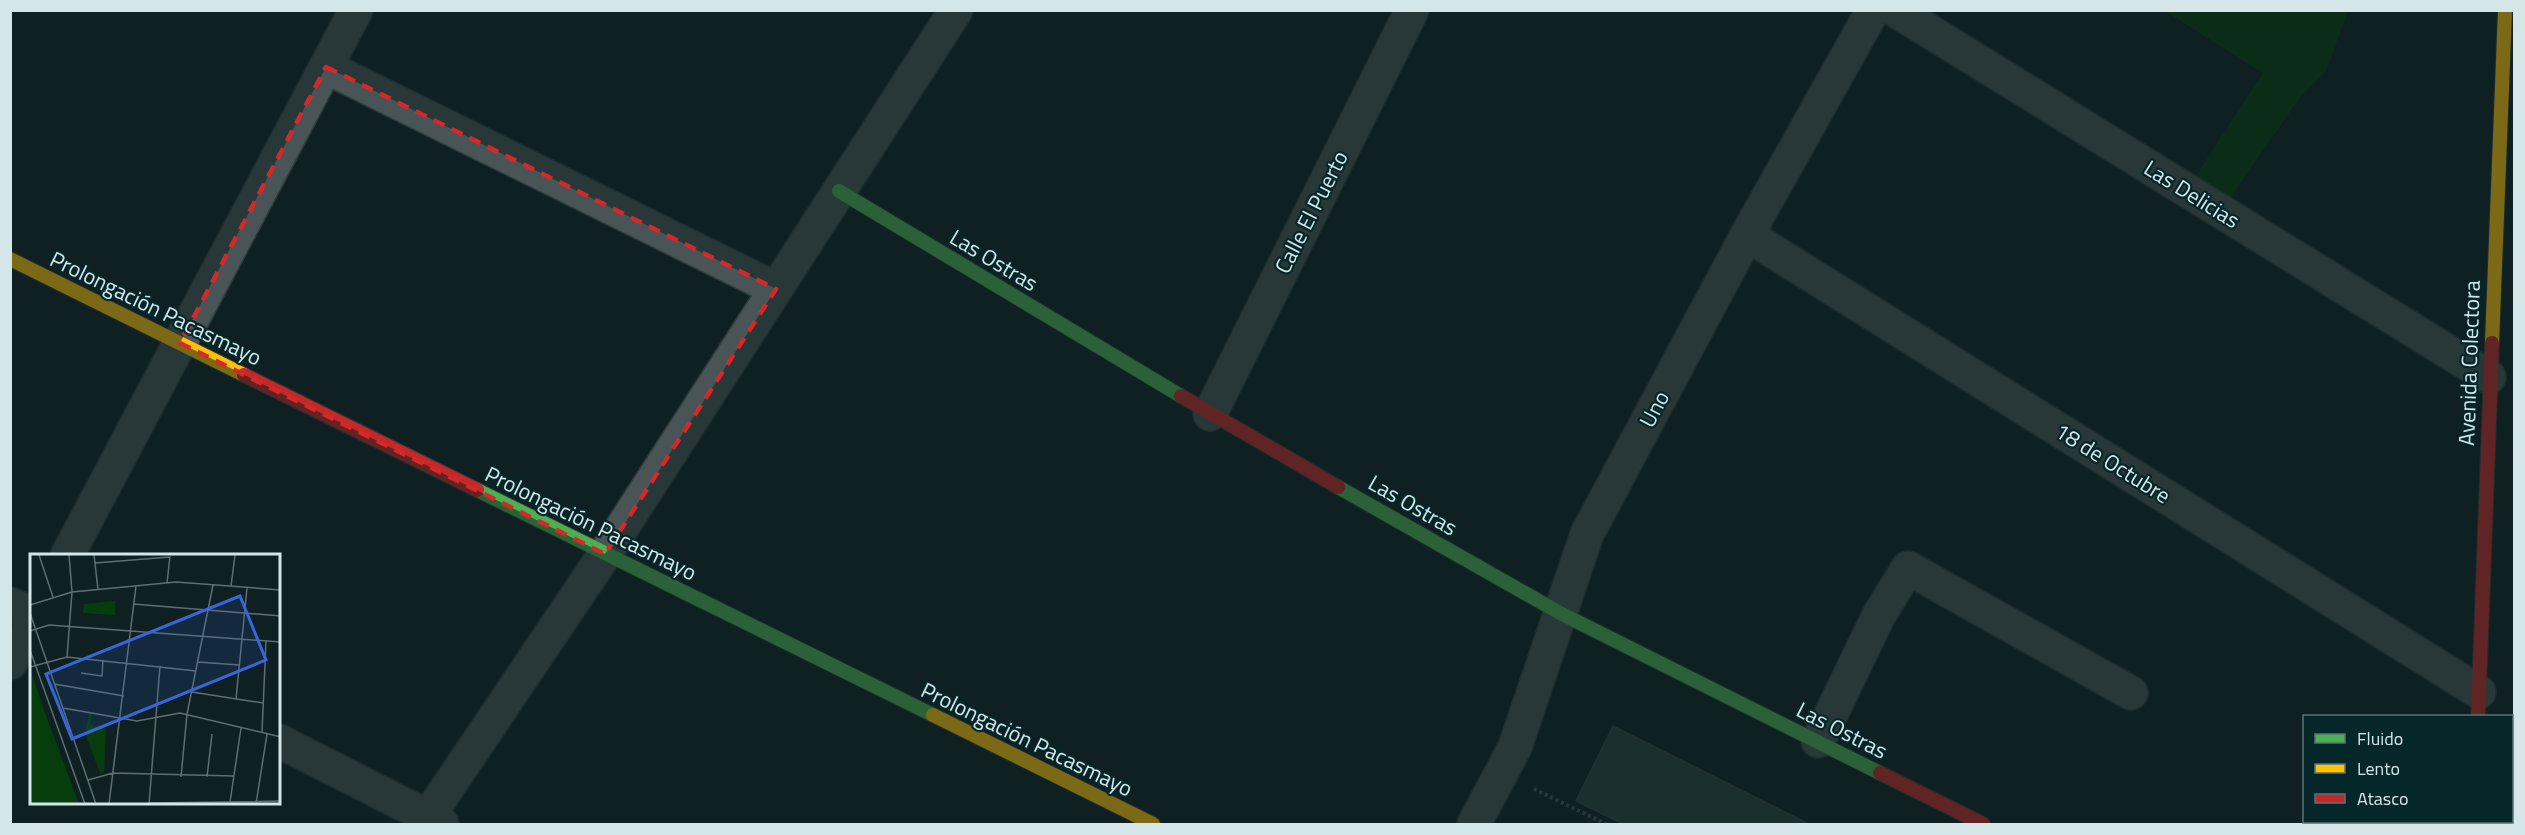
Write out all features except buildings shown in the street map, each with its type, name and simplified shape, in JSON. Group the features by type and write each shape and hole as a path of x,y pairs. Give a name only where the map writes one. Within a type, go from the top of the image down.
{"street":[{"path":"68,554 356,10"},
{"path":"280,742 431,822 956,10"},
{"name":"Calle El Puerto","path":"1210,414 1412,10"},
{"name":"Uno","path":"1474,825 1515,747 1587,534 1747,235 1873,10"},
{"name":"Las Delicias","path":"1895,10 2489,377"},
{"name":"Avenida Colectora","path":"2478,704 2505,10"},
{"path":"326,67 776,290"},
{"name":"Las Ostras","path":"839,191 1210,414 1560,613 1983,825"},
{"name":"18 de Octubre","path":"1747,235 2478,704"},
{"name":"Prolongación Pacasmayo","path":"10,259 1153,825"},
{"path":"1818,741 1880,615 1908,568 2131,693"},
{"path":"10,604 30,613"},
{"path":"10,663 30,628"}],"path":[{"path":"1528,786 1606,825"}],"highlighted area":[{"path":"326,67 776,289 605,554 180,343"}],"green space":[{"path":"2165,11 2348,11 2326,71 2301,96 2225,205 2191,183 2263,73"}],"traffic: fast":[{"path":"839,191 1181,396"},
{"path":"1338,487 1560,613 1880,773"},
{"path":"477,490 933,715"}],"traffic: slow":[{"path":"2492,343 2505,10"},
{"path":"10,259 244,375"},
{"path":"933,715 1153,824"}],"traffic: jam":[{"path":"2478,715 2492,343"},
{"path":"244,375 477,490"},
{"path":"1181,396 1338,487"},
{"path":"1880,773 1983,824"}]}
